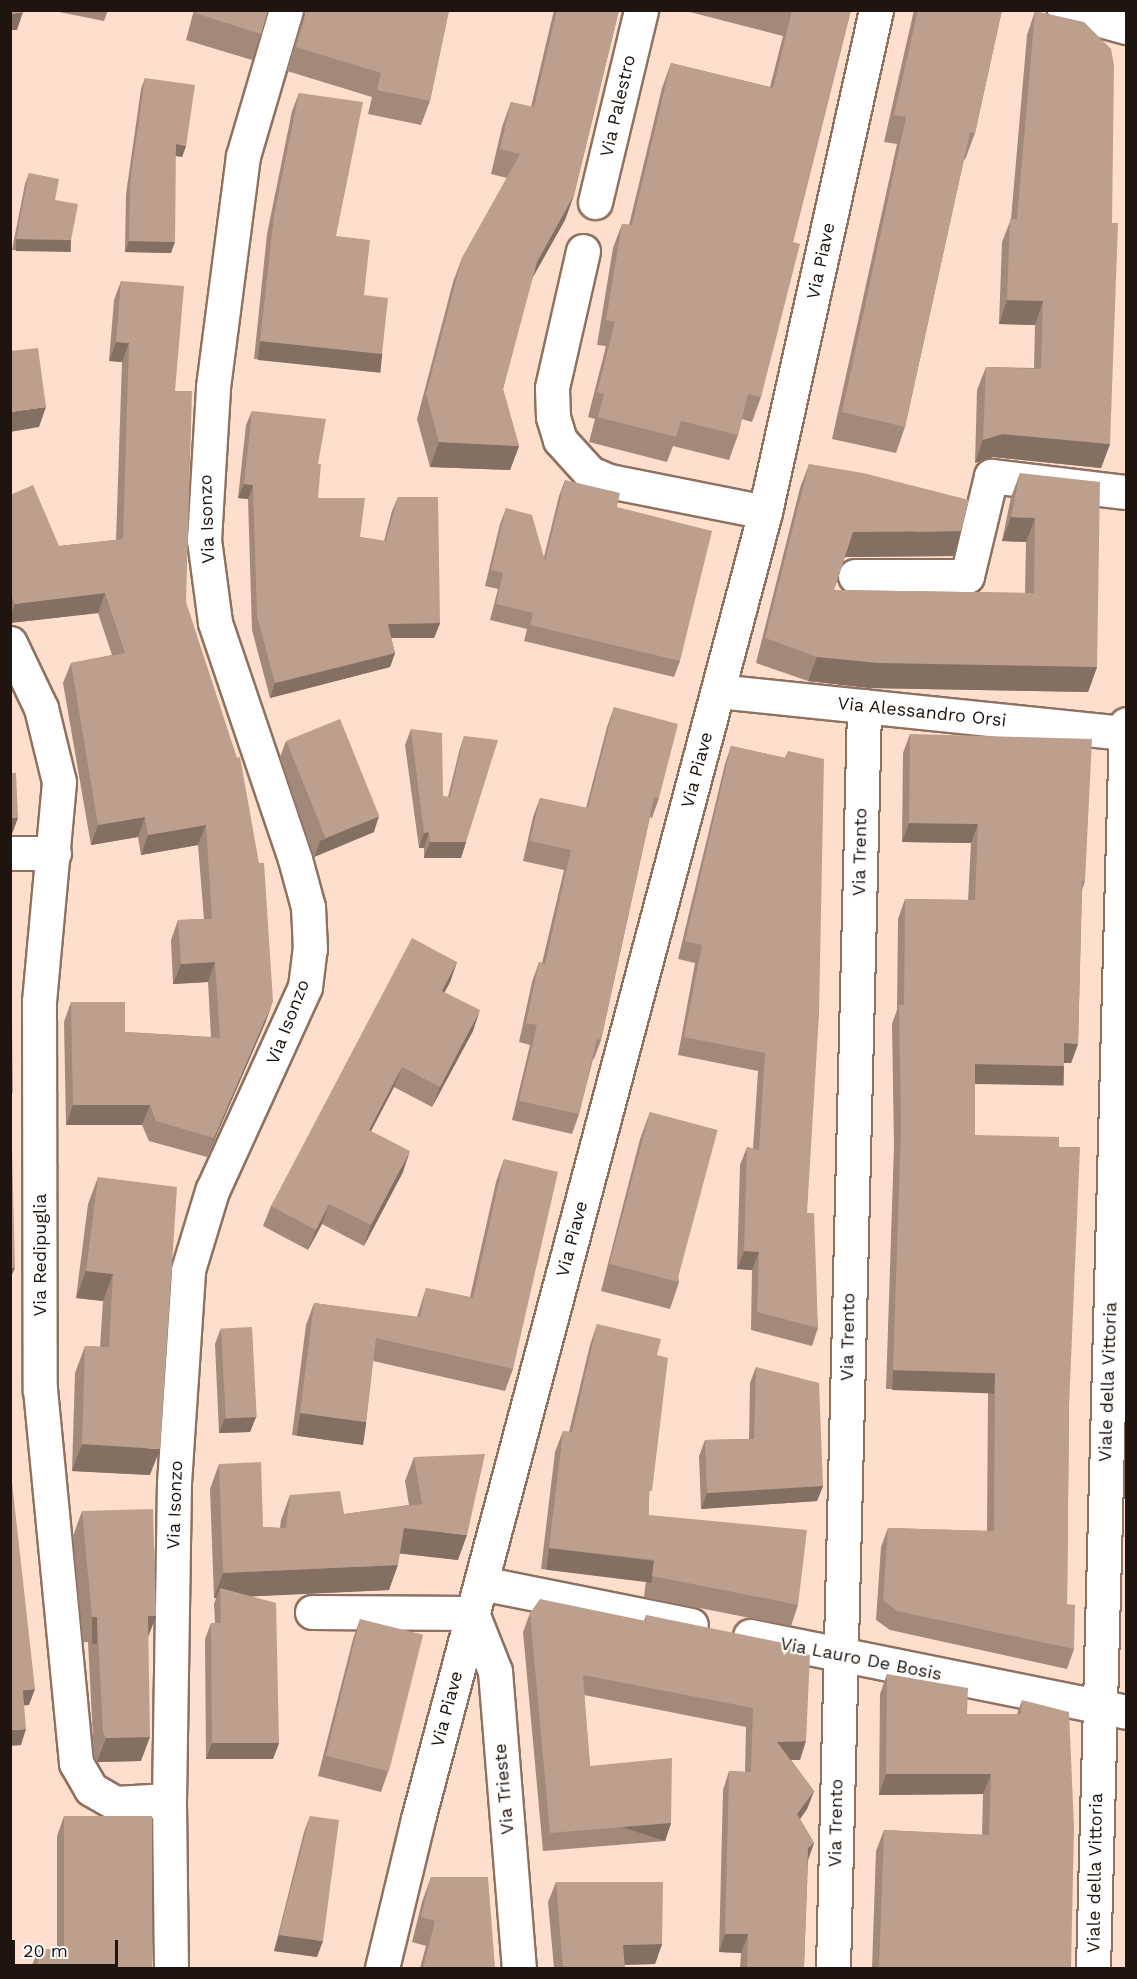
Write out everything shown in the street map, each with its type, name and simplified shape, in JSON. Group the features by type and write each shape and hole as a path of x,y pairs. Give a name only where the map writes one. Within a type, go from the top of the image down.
{"street":[{"name":"Via Isonzo","path":"171,1968 169,1800 174,1482 188,1270 212,1191 305,987 310,949 308,907 295,859 215,622 204,540 205,467 214,376 241,167 286,10"},
{"name":"Via Palestro","path":"595,202 641,10"},
{"name":"Via Piave","path":"382,1968 476,1598 765,512 876,10"},
{"path":"1064,10 1126,27"},
{"path":"583,251 552,388 553,417 560,440 590,473 609,482 765,512"},
{"path":"855,576 967,576 992,477 1126,492"},
{"name":"Via Redipuglia","path":"10,643 41,708 59,782 39,1001 40,1389 76,1763 91,1789 115,1803 169,1800"},
{"name":"Via Alessandro Orsi","path":"718,691 1126,733"},
{"name":"Via Trento","path":"833,1968 864,706"},
{"name":"Viale della Vittoria","path":"1093,1968 1113,1709 1126,724"},
{"path":"10,853 54,853"},
{"name":"Via Lauro De Bosis","path":"312,1612 476,1598 840,1655 1113,1709"},
{"name":"Via Trieste","path":"476,1598 495,1671 519,1968"}],"building":[{"path":"10,10 23,10 23,12 10,14"},
{"path":"196,10 268,10 261,34 195,13"},
{"path":"307,10 333,12 333,10 449,10 430,101 377,90 381,73 296,47"},
{"path":"557,10 619,10 574,195 537,262 503,389 519,446 439,442 426,394 462,258 520,154 500,149 511,102 534,107"},
{"path":"791,10 851,10 793,242 800,244 761,397 748,394 738,435 681,421 676,437 598,417 604,394 597,392 615,322 606,320 622,224 632,225 671,63 773,88"},
{"path":"918,10 1002,10 975,133 970,132 905,427 842,412 906,117 894,115"},
{"path":"1035,11 1084,22 1111,49 1114,65 1112,223 1118,223 1110,444 1002,434 983,440 986,367 1041,369 1043,301 1007,300 1010,219 1017,219"},
{"path":"145,78 195,85 186,146 176,144 175,242 129,241 130,183"},
{"path":"299,93 363,102 336,236 370,240 364,295 388,298 382,354 260,341 274,216"},
{"path":"29,173 59,179 55,200 78,204 71,240 16,239"},
{"path":"121,281 184,286 175,391 192,391 186,602 237,758 240,757 259,863 264,863 273,1001 214,1138 156,1121 150,1105 73,1105 71,1002 125,1002 125,1032 220,1038 215,962 181,964 178,920 212,919 206,825 148,835 145,817 98,825 71,663 125,653 105,593 15,604 10,593 10,495 33,485 59,546 123,539 129,343 116,342"},
{"path":"38,348 46,407 10,412 10,351"},
{"path":"252,411 326,419 318,464 321,464 318,498 365,498 360,537 386,541 398,497 438,497 440,623 388,624 395,653 275,683 257,616 253,485 244,484"},
{"path":"809,464 863,473 969,500 961,531 853,532 834,590 1034,593 1035,518 1011,517 1020,473 1100,482 1097,667 878,663 817,657 765,638"},
{"path":"565,480 620,493 617,507 712,531 680,661 530,625 533,613 496,604 503,573 491,570 506,508 532,515 545,561"},
{"path":"614,707 678,724 659,798 654,797 601,1040 597,1039 579,1114 519,1101 537,1025 526,1023 539,962 545,964 571,850 530,841 540,798 588,808"},
{"path":"340,719 379,816 326,838 286,741"},
{"path":"411,729 442,733 443,796 450,797 464,736 498,740 466,842 430,842 429,832 424,833"},
{"path":"910,734 1092,739 1085,881 1082,881 1078,1044 1064,1043 1064,1066 975,1064 975,1135 1059,1137 1059,1147 1080,1147 1069,1407 1067,1604 1075,1605 1074,1649 897,1611 883,1600 888,1528 994,1531 995,1373 893,1370 901,1127 899,1005 904,1005 905,899 975,900 978,824 909,823"},
{"path":"731,746 786,758 788,751 824,759 819,1014 807,1213 814,1213 818,1328 757,1312 759,1252 744,1251 747,1147 759,1150 765,1053 684,1037 702,945 685,941"},
{"path":"10,773 16,773 18,818 10,818"},
{"path":"412,938 457,962 442,991 480,1010 440,1087 402,1067 369,1130 410,1151 371,1225 329,1204 316,1230 271,1206"},
{"path":"10,1024 12,1024 13,1093 10,1093"},
{"path":"650,1112 718,1130 677,1282 609,1264"},
{"path":"10,1147 12,1147 15,1268 10,1268"},
{"path":"504,1159 558,1172 513,1369 376,1338 366,1422 300,1413 314,1303 420,1317 426,1288 473,1298"},
{"path":"98,1177 177,1187 160,1449 82,1444 85,1346 109,1347 113,1274 86,1271"},
{"path":"597,1324 661,1339 657,1355 668,1358 652,1491 649,1491 649,1515 807,1530 798,1605 652,1576 654,1560 549,1548 563,1431 572,1432"},
{"path":"252,1327 257,1417 226,1418 221,1329"},
{"path":"756,1367 819,1383 823,1486 707,1493 705,1440 754,1439"},
{"path":"485,1454 467,1535 404,1528 398,1565 223,1573 219,1464 261,1462 263,1527 286,1528 290,1495 340,1491 344,1514 422,1504 414,1457"},
{"path":"10,1464 35,1689 23,1690 26,1729 10,1730"},
{"path":"153,1509 156,1616 148,1616 150,1737 106,1738 103,1732 97,1617 92,1617 82,1511"},
{"path":"220,1588 276,1603 279,1743 212,1743 211,1623 221,1623"},
{"path":"540,1599 646,1621 646,1615 793,1645 793,1651 810,1655 806,1741 777,1742 814,1791 797,1814 814,1843 808,1848 804,1968 747,1968 748,1934 725,1934 729,1771 751,1772 753,1708 583,1675 590,1766 672,1758 671,1823 550,1833 530,1613"},
{"path":"360,1619 423,1635 389,1772 326,1756"},
{"path":"887,1674 968,1688 967,1714 1021,1714 1022,1700 1069,1712 1074,1827 1071,1968 879,1968 884,1830 989,1835 991,1774 886,1774"},
{"path":"64,1816 152,1816 152,1968 38,1968 38,1950 64,1949"},
{"path":"310,1816 339,1820 323,1941 279,1935"},
{"path":"431,1877 488,1877 495,1968 423,1968 435,1921 421,1917"},
{"path":"556,1882 663,1882 662,1944 623,1945 625,1968 563,1968"}]}
